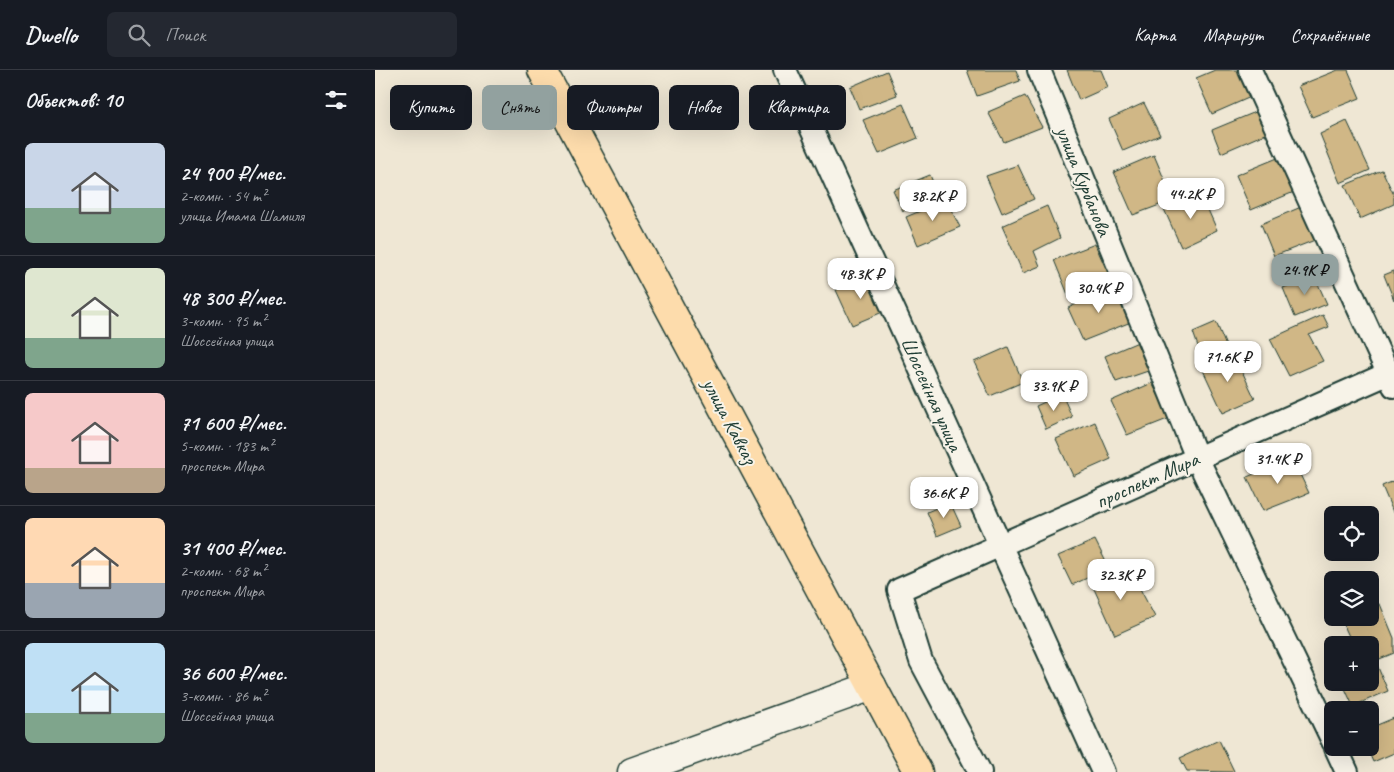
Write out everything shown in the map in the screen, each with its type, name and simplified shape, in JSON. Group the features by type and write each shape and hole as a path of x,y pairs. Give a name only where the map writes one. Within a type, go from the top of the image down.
{"highway":[{"name":"улица Кавказ","path":"542,70 918,772"}],"street":[{"name":"Шоссейная улица","path":"785,70 1103,772"},
{"name":"улица Курбанова","path":"1039,70 1197,458 1324,722"},
{"path":"1250,70 1392,377"},
{"name":"проспект Мира","path":"980,772 921,661 899,590 1197,458 1392,377"},
{"path":"632,772 872,686"},
{"path":"1340,756 1347,772"}],"building":[{"path":"967,70 1016,70 1020,81 977,96"},
{"path":"1067,70 1101,70 1108,87 1079,100"},
{"path":"1215,70 1241,70 1253,96 1212,114 1196,78"},
{"path":"1338,70 1348,70 1360,98 1312,117 1298,86"},
{"path":"887,71 897,95 859,109 850,87"},
{"path":"1025,96 1042,127 1004,142 988,112"},
{"path":"1144,103 1160,135 1123,151 1109,119"},
{"path":"903,104 918,138 879,154 863,120"},
{"path":"1258,111 1267,133 1221,153 1212,130"},
{"path":"1347,121 1370,170 1340,183 1320,134"},
{"path":"1154,155 1173,200 1133,215 1114,172"},
{"path":"1280,157 1294,192 1251,210 1236,175"},
{"path":"1018,165 1034,199 1002,213 986,176"},
{"path":"1382,170 1394,195 1394,204 1360,219 1345,185"},
{"path":"930,175 939,197 903,211 893,190"},
{"path":"1201,194 1217,230 1181,247 1164,209"},
{"path":"946,200 960,227 918,245 906,217"},
{"path":"1047,206 1060,238 1034,251 1040,266 1023,273 1002,226"},
{"path":"1301,207 1315,240 1274,256 1261,224"},
{"path":"1095,244 1111,280 1069,297 1054,260"},
{"path":"1394,271 1394,300 1384,275"},
{"path":"1314,275 1327,304 1295,317 1283,288"},
{"path":"870,276 885,311 852,325 836,290"},
{"path":"1114,286 1131,322 1083,341 1068,308"},
{"path":"1323,315 1329,327 1309,335 1323,361 1289,376 1270,339"},
{"path":"1216,322 1226,346 1201,355 1193,332"},
{"path":"1138,342 1151,370 1116,382 1105,356"},
{"path":"1008,347 1023,382 990,396 974,362"},
{"path":"1234,354 1255,399 1223,413 1202,368"},
{"path":"1152,383 1170,418 1127,435 1111,401"},
{"path":"1062,394 1072,417 1046,429 1036,406"},
{"path":"1095,422 1111,459 1073,476 1056,439"},
{"path":"1292,458 1309,493 1263,511 1247,477"},
{"path":"1394,481 1394,512 1393,512 1382,486"},
{"path":"950,502 961,526 937,536 927,512"},
{"path":"1095,540 1109,568 1072,585 1058,556"},
{"path":"1123,566 1132,588 1138,585 1155,617 1115,635 1090,580"},
{"path":"1379,604 1394,638 1394,653 1379,659 1379,636 1349,636 1344,626 1379,626"},
{"path":"1379,670 1388,691 1365,701 1351,701 1346,691 1379,691"},
{"path":"1394,718 1394,753 1373,762 1370,756 1379,756 1379,724"},
{"path":"1219,740 1234,771 1187,771 1180,758"}]}
